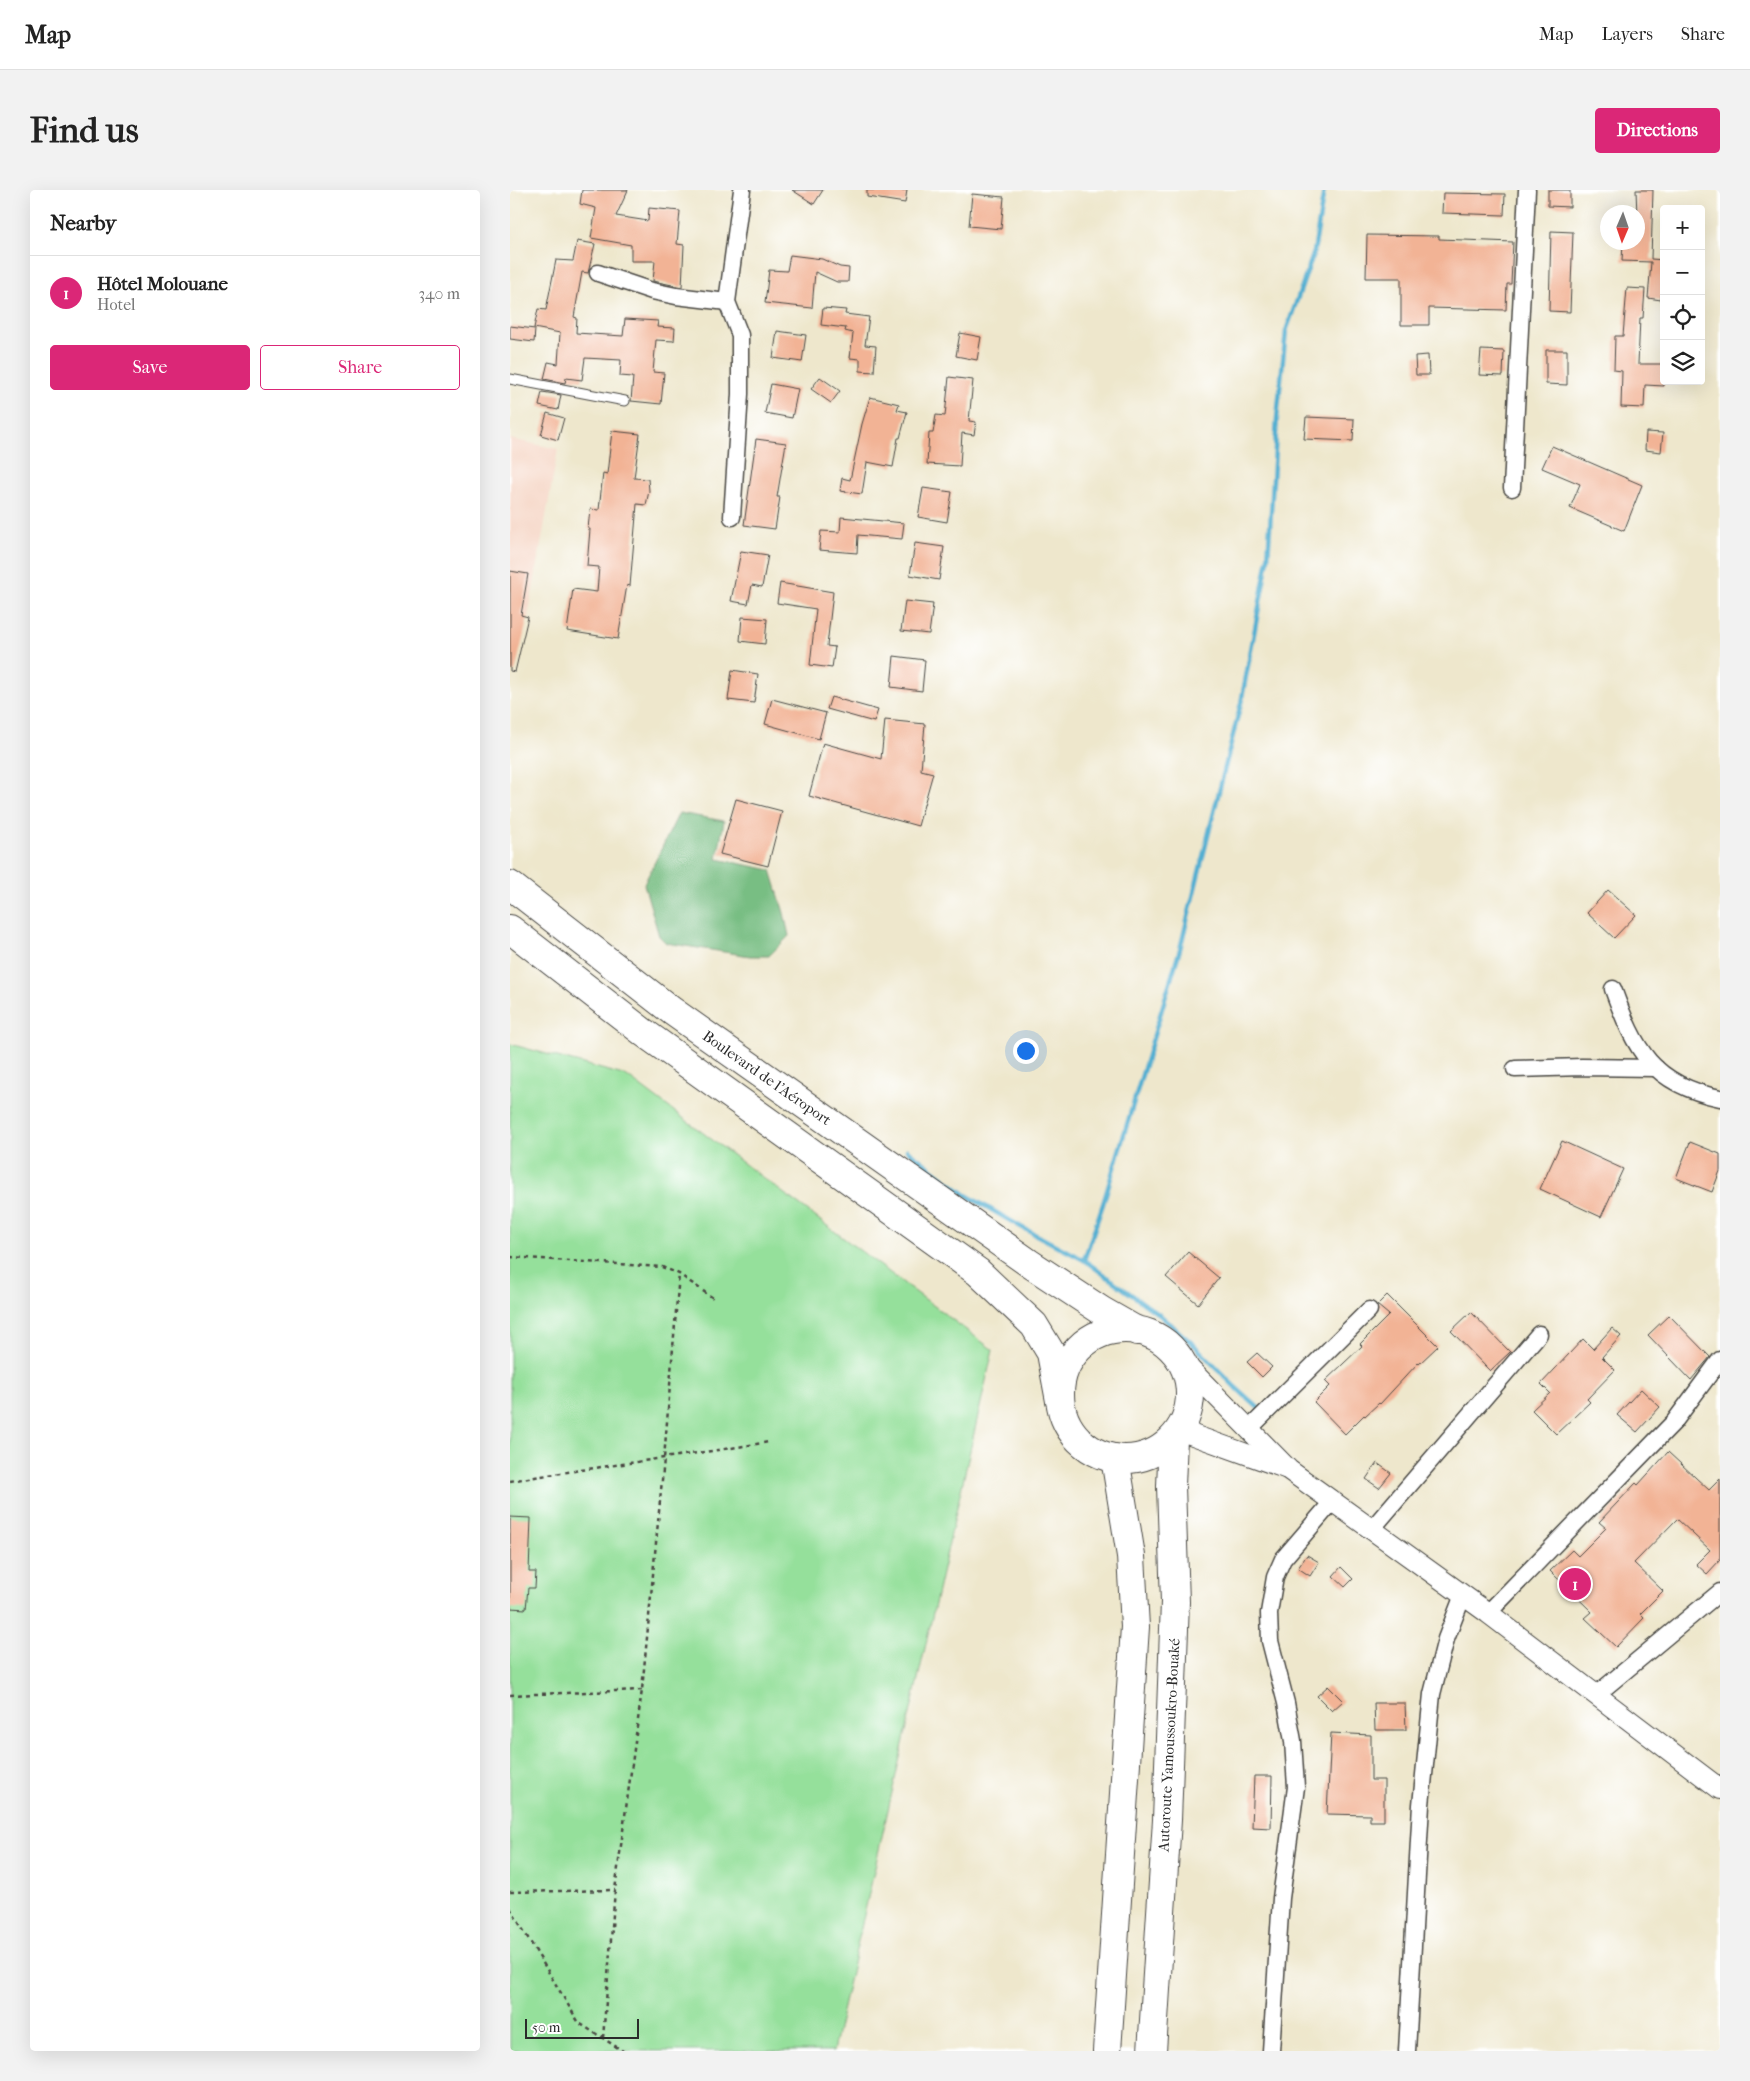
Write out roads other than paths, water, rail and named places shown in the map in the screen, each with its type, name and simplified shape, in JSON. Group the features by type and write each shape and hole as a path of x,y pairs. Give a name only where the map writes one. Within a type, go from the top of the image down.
{"highway":[{"name":"Boulevard de l'Aéroport","path":"510,885 672,1011 1030,1263 1102,1311 1137,1331"},
{"path":"510,929 643,1032 978,1272 1034,1325 1051,1353 1060,1401 1066,1421 1077,1439 1094,1452 1115,1458 1136,1458 1156,1452 1176,1435 1185,1421 1190,1400 1189,1379 1180,1359 1169,1346 1154,1336 1137,1331 1117,1330 1098,1336 1081,1346 1069,1362 1061,1381 1060,1401"},
{"name":"Autoroute Yamoussoukro-Bouaké","path":"1152,2051 1167,1820 1175,1602 1172,1486 1176,1435"},
{"path":"1107,2051 1135,1627 1131,1556 1115,1458"}],"street":[{"path":"1512,488 1527,190"},
{"path":"732,517 740,394 740,335 727,302 738,193"},
{"path":"598,273 660,293 727,302"},
{"path":"1614,989 1626,1025 1644,1056 1671,1082 1700,1094 1720,1098"},
{"path":"1515,1069 1582,1067 1656,1068"},
{"path":"1249,1429 1369,1310"},
{"path":"1371,1530 1539,1334"},
{"path":"1180,1359 1289,1470 1488,1613 1720,1789"},
{"path":"1488,1613 1674,1422 1720,1360"},
{"path":"1176,1435 1289,1470"},
{"path":"1272,2051 1281,1898 1296,1787 1293,1741 1286,1703 1270,1641 1269,1613 1275,1577 1283,1559 1332,1502"},
{"path":"1596,1695 1720,1592"},
{"path":"1407,2051 1421,1805 1432,1694 1446,1639 1462,1595"}],"lane":[{"path":"510,379 625,401"}],"waterway":[{"path":"1084,1260 1103,1204 1180,949 1241,703 1268,559 1277,418 1286,331 1314,252 1324,190"},
{"path":"907,1150 966,1195 1084,1260 1161,1316 1263,1412"}],"place":[{"name":"Hôtel Molouane","path":"1575,1584"}]}
